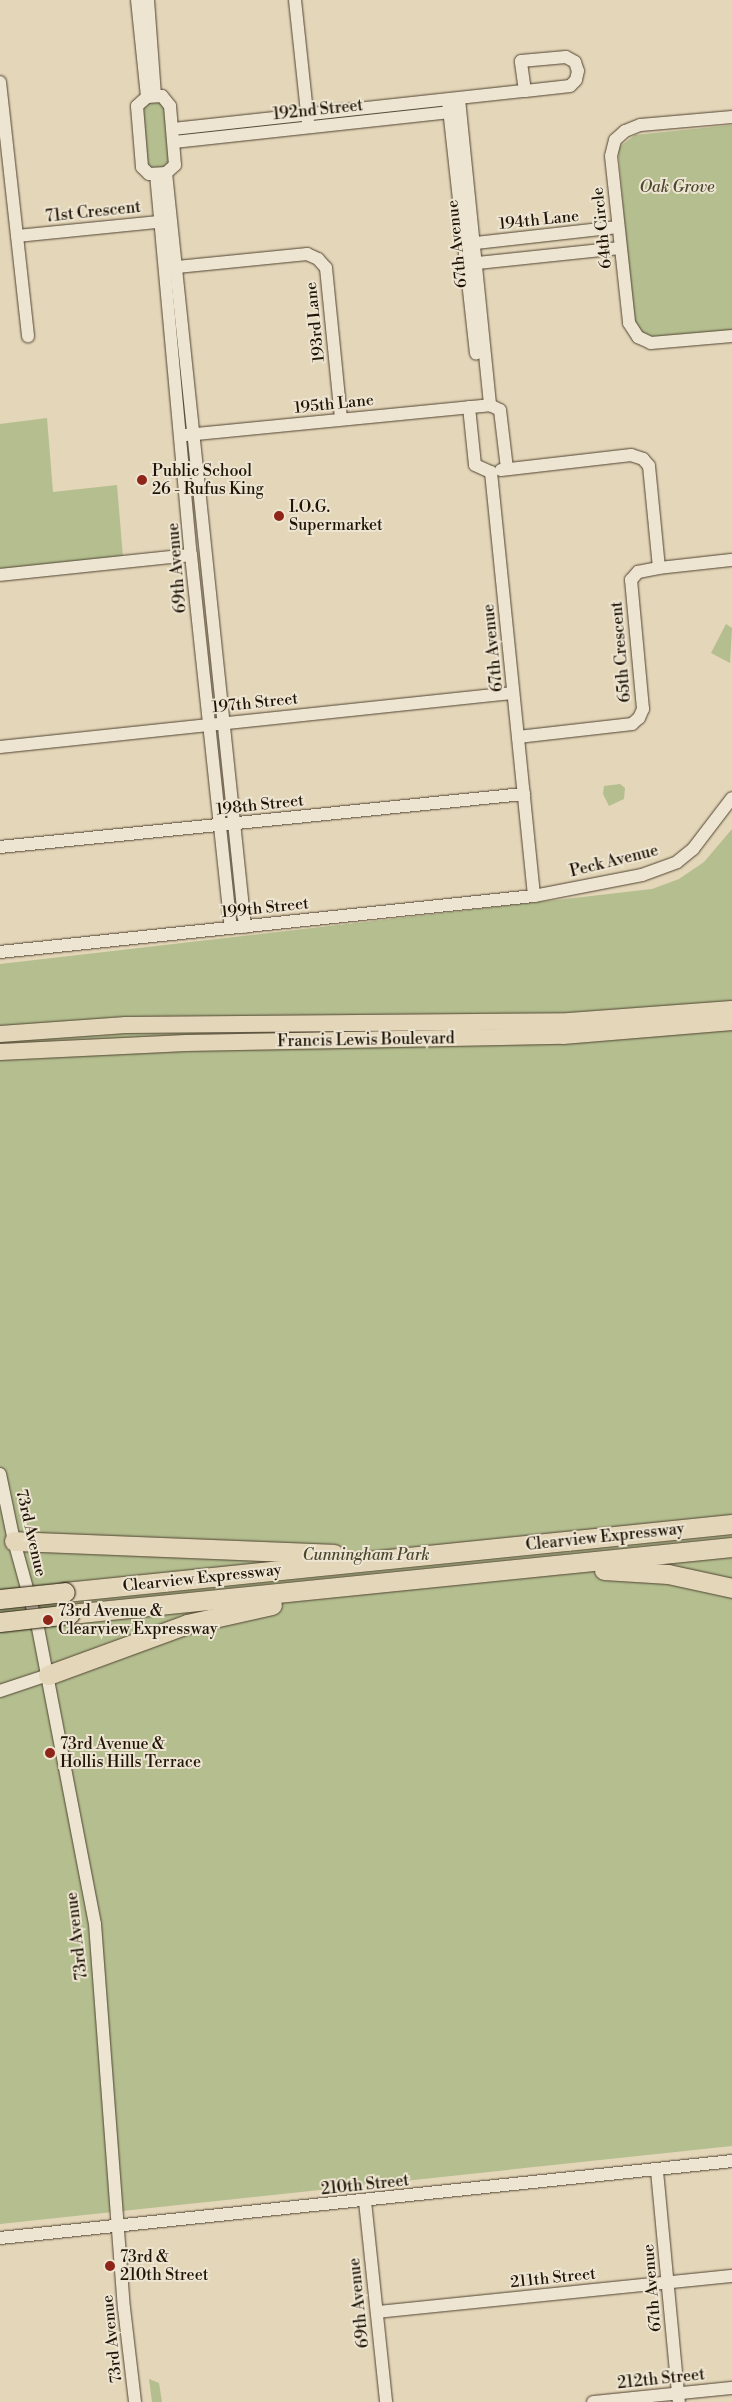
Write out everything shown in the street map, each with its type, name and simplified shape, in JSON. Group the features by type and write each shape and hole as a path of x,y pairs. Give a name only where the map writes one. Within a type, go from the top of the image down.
{"highway":[{"path":"634,1534 732,1514"},
{"name":"Clearview Expressway","path":"0,1599 732,1524"},
{"path":"14,1541 413,1556"},
{"name":"Clearview Expressway","path":"0,1622 732,1547"},
{"path":"497,1571 640,1571 732,1588"},
{"path":"48,1675 196,1622 385,1582"}],"main road":[{"name":"Francis Lewis Boulevard","path":"0,1034 126,1025 569,1020 732,1009"},
{"name":"Francis Lewis Boulevard","path":"0,1052 186,1043 563,1036 732,1022"}],"street":[{"path":"136,0 151,96"},
{"path":"148,0 151,96"},
{"path":"295,0 308,121"},
{"name":"192nd Street","path":"174,142 308,121 570,86 578,77 577,66 566,57 521,61 525,91"},
{"path":"0,82 28,336"},
{"path":"151,96 140,100 136,112 142,167 144,172 161,174"},
{"name":"69th Avenue","path":"151,96 166,99 170,106 173,129 175,165 161,174 187,435 222,723 231,928"},
{"name":"67th Avenue","path":"452,103 486,405 500,410 507,469"},
{"name":"64th Circle","path":"732,117 640,125 625,131 616,140 611,156 629,324 638,337 651,344 732,336"},
{"name":"192nd Street","path":"173,129 308,121"},
{"name":"71st Crescent","path":"17,236 166,221"},
{"name":"194th Lane","path":"468,244 618,227"},
{"path":"470,264 620,248"},
{"name":"193rd Lane","path":"170,268 307,254 318,260 326,268 341,420"},
{"name":"195th Lane","path":"187,435 486,405"},
{"path":"469,407 475,465 491,472 631,455 643,458 649,466 659,568"},
{"name":"69th Avenue","path":"187,435 191,555 209,724 245,927"},
{"name":"67th Avenue","path":"491,472 534,896"},
{"path":"0,575 191,555"},
{"name":"65th Crescent","path":"518,737 632,724 639,718 643,709 631,580 638,572 732,560"},
{"name":"197th Street","path":"0,747 514,693"},
{"name":"198th Street","path":"0,847 524,794"},
{"name":"Peck Avenue","path":"534,896 642,874 677,862 693,849 732,798"},
{"name":"199th Street","path":"0,952 534,896"},
{"name":"73rd Avenue","path":"0,1474 14,1541 48,1675 94,1924 118,2226 135,2402"},
{"path":"0,1691 48,1675"},
{"name":"210th Street","path":"0,2238 658,2171 732,2161"},
{"name":"67th Avenue","path":"658,2171 679,2398"},
{"name":"69th Avenue","path":"365,2201 386,2402"},
{"name":"211th Street","path":"377,2312 732,2276"},
{"name":"212th Street","path":"593,2402 679,2398 732,2388"}],"green space":[{"path":"159,101 166,106 172,160 166,169 155,170 148,167 142,110 147,102"},
{"name":"Oak Grove","path":"732,125 732,330 659,339 641,332 633,319 618,148 635,135"},
{"path":"47,418 53,492 117,485 123,557 0,570 0,424"},
{"path":"726,624 732,628 730,663 711,653"},
{"path":"620,784 625,788 624,799 609,806 603,794 604,786"},
{"name":"Cunningham Park","path":"732,829 732,2146 0,2224 0,964 652,889 679,879 704,862"},
{"path":"149,2379 159,2383 162,2402 152,2402"}],"place":[{"name":"Public School 26 - Rufus King","path":"142,480"},
{"name":"I.O.G. Supermarket","path":"279,516"},
{"name":"73rd Avenue & Clearview Expressway","path":"48,1620"},
{"name":"73rd Avenue & Hollis Hills Terrace","path":"50,1753"},
{"name":"73rd & 210th Street","path":"110,2266"}]}
